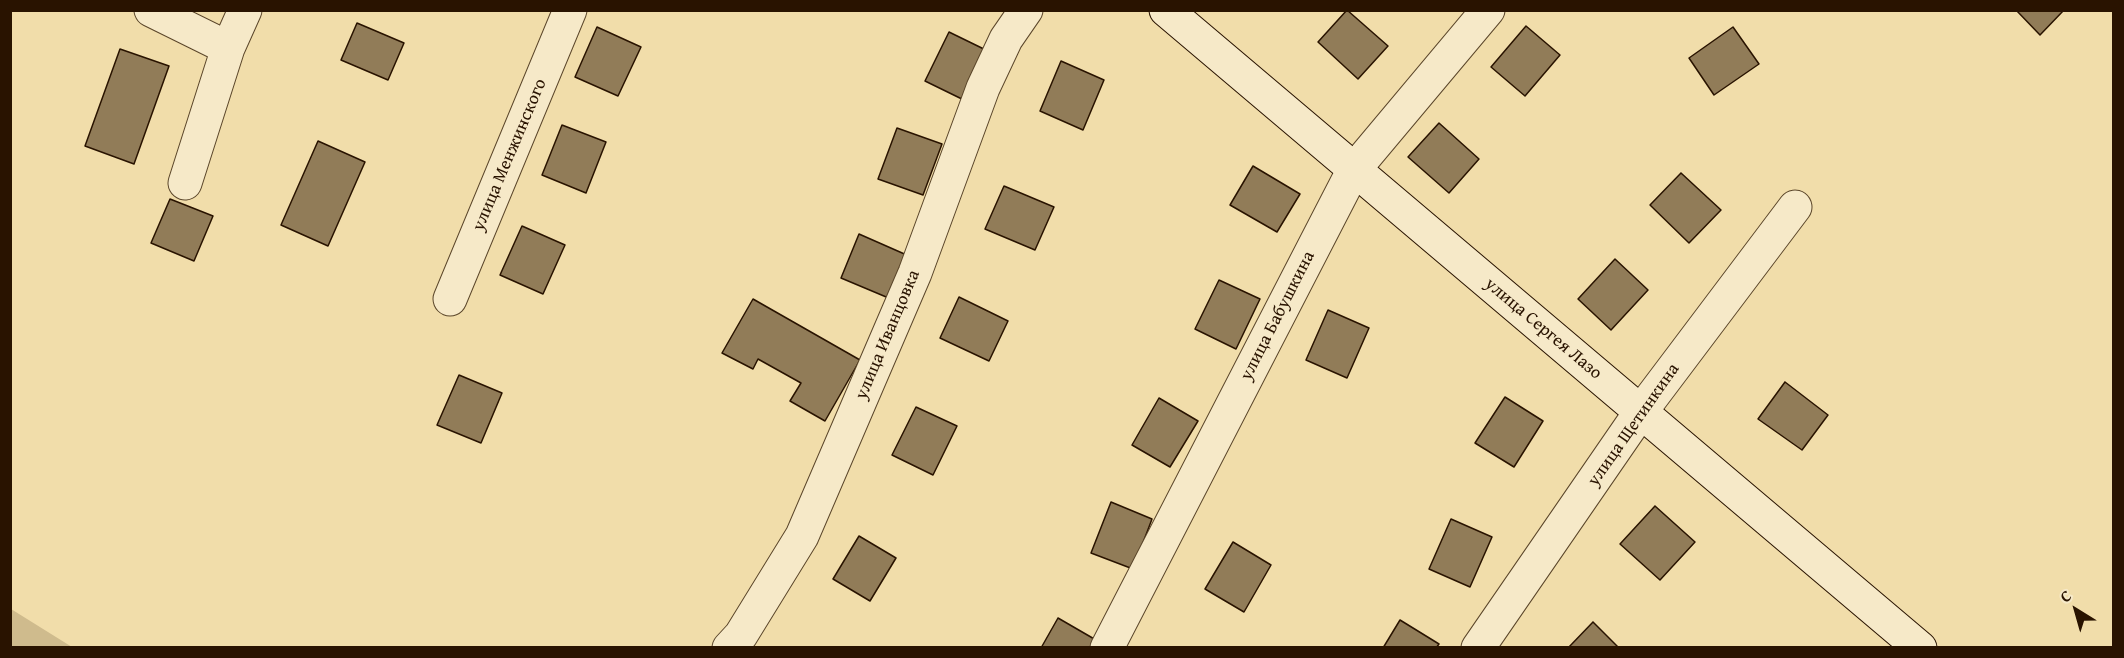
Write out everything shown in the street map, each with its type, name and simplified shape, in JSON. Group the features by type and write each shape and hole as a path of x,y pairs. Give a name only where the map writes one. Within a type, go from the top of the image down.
{"street":[{"path":"151,10 228,48"},
{"path":"185,183 228,48 245,10"},
{"name":"улица Менжинского","path":"450,299 570,10"},
{"name":"улица Иванцовка","path":"729,648 741,635 802,536 915,273 983,88 1006,39 1026,10"},
{"name":"улица Сергея Лазо","path":"1166,10 1353,171 1642,410 1920,648"},
{"name":"улица Бабушкина","path":"1107,648 1353,171 1488,10"},
{"name":"улица Щетинкина","path":"1478,648 1642,410 1795,207"}],"shaded area":[{"path":"11,609 72,647 11,647"}],"building":[{"path":"1347,10 1388,46 1358,79 1318,42"},
{"path":"2016,10 2064,10 2040,35"},
{"path":"357,23 404,43 388,80 341,60"},
{"path":"1526,26 1560,55 1525,96 1491,67"},
{"path":"597,27 641,47 618,96 575,77"},
{"path":"1733,27 1759,64 1714,95 1689,58"},
{"path":"949,32 992,53 968,102 925,81"},
{"path":"120,49 169,66 134,164 85,146"},
{"path":"1061,61 1104,80 1083,130 1040,111"},
{"path":"1439,123 1479,159 1449,193 1408,157"},
{"path":"562,125 606,142 586,193 542,175"},
{"path":"897,128 942,144 923,195 878,179"},
{"path":"318,141 365,162 328,246 281,225"},
{"path":"1253,166 1300,194 1277,232 1230,205"},
{"path":"1681,173 1721,210 1689,243 1650,205"},
{"path":"1004,186 1054,207 1035,250 985,229"},
{"path":"170,199 213,216 194,261 151,243"},
{"path":"522,226 565,245 543,294 500,275"},
{"path":"859,234 909,256 891,299 841,278"},
{"path":"1615,259 1648,290 1611,330 1578,299"},
{"path":"1219,280 1260,299 1236,349 1195,329"},
{"path":"959,297 1008,321 989,361 940,338"},
{"path":"753,299 860,360 825,421 790,401 801,383 758,359 753,369 722,353"},
{"path":"1328,310 1369,328 1347,378 1306,360"},
{"path":"459,375 502,393 481,443 437,425"},
{"path":"1785,382 1828,415 1802,450 1758,419"},
{"path":"1505,397 1543,421 1514,467 1475,443"},
{"path":"1159,398 1198,421 1170,467 1132,445"},
{"path":"916,407 957,426 933,475 892,455"},
{"path":"1111,502 1152,519 1133,569 1091,553"},
{"path":"1655,506 1695,542 1660,580 1620,544"},
{"path":"1451,519 1492,537 1470,587 1429,569"},
{"path":"859,536 896,558 870,601 833,579"},
{"path":"1233,542 1271,565 1244,612 1205,589"},
{"path":"1058,618 1096,640 1091,648 1041,648"},
{"path":"1400,620 1439,644 1436,648 1383,648"},
{"path":"1593,622 1619,648 1568,648"}]}
